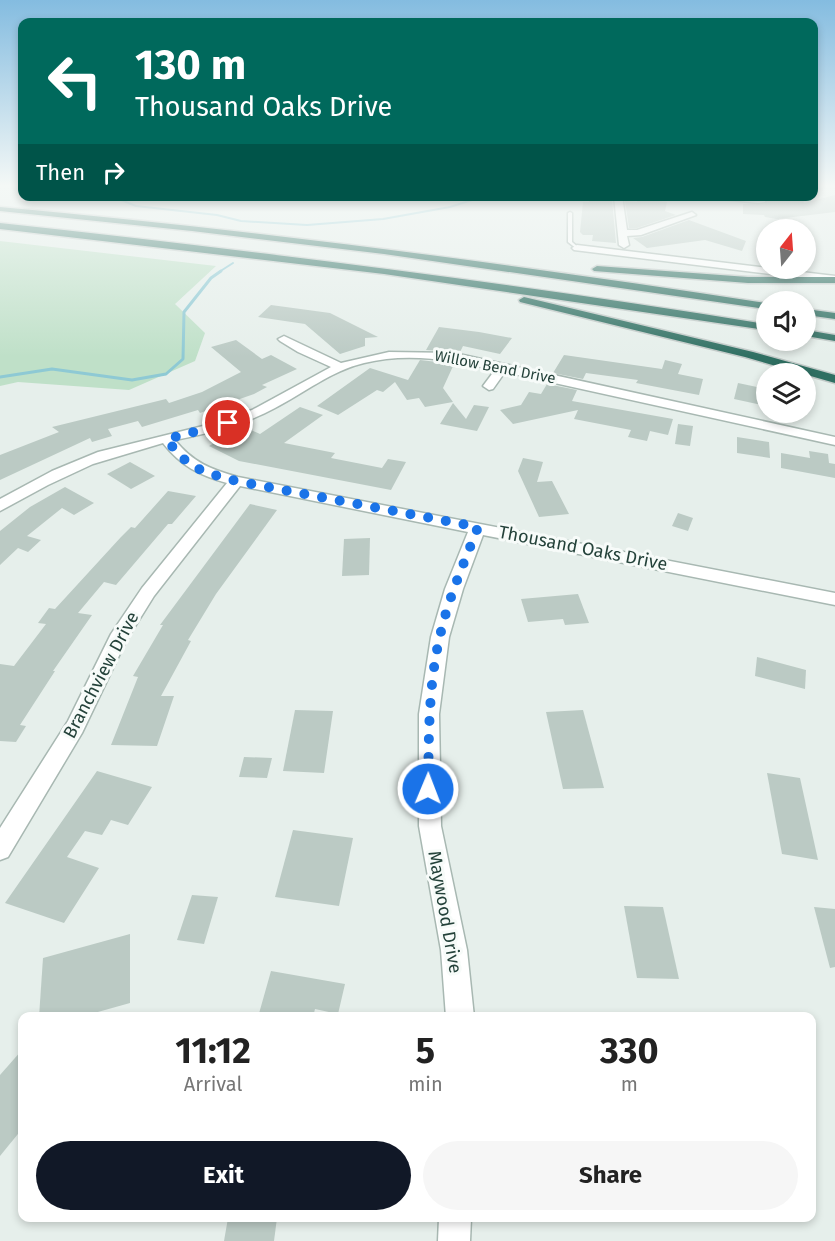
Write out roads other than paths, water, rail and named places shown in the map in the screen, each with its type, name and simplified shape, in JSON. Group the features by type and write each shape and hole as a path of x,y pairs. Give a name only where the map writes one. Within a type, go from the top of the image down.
{"highway":[{"path":"148,242 484,292 737,351 835,379"},
{"path":"155,242 439,277 756,325"},
{"path":"306,242 549,273 756,304"},
{"path":"351,242 573,267 748,280 835,280"},
{"path":"816,313 835,316"},
{"path":"816,335 835,338"}],"street":[{"path":"623,242 624,253"},
{"path":"577,248 835,280"},
{"path":"284,339 302,350 341,367"},
{"name":"Willow Bend Drive","path":"0,506 51,477 86,462 118,450 244,418 277,404 341,367 382,356 410,354 454,357 835,441"},
{"path":"489,386 504,367"},
{"name":"Thousand Oaks Drive","path":"167,439 187,464 201,471 236,481 835,599"},
{"name":"Branchview Drive","path":"0,849 75,727 118,639 142,601 236,481"},
{"name":"Maywood Drive","path":"460,1012 454,950 430,826 429,714 440,637 454,589 478,527"},
{"path":"454,1241 455,1222"}],"lane":[{"path":"570,242 577,248"}],"waterway":[{"path":"219,272 233,263"},
{"path":"0,377 52,369 132,380 166,374 183,359 184,312 211,278 221,271"}]}
